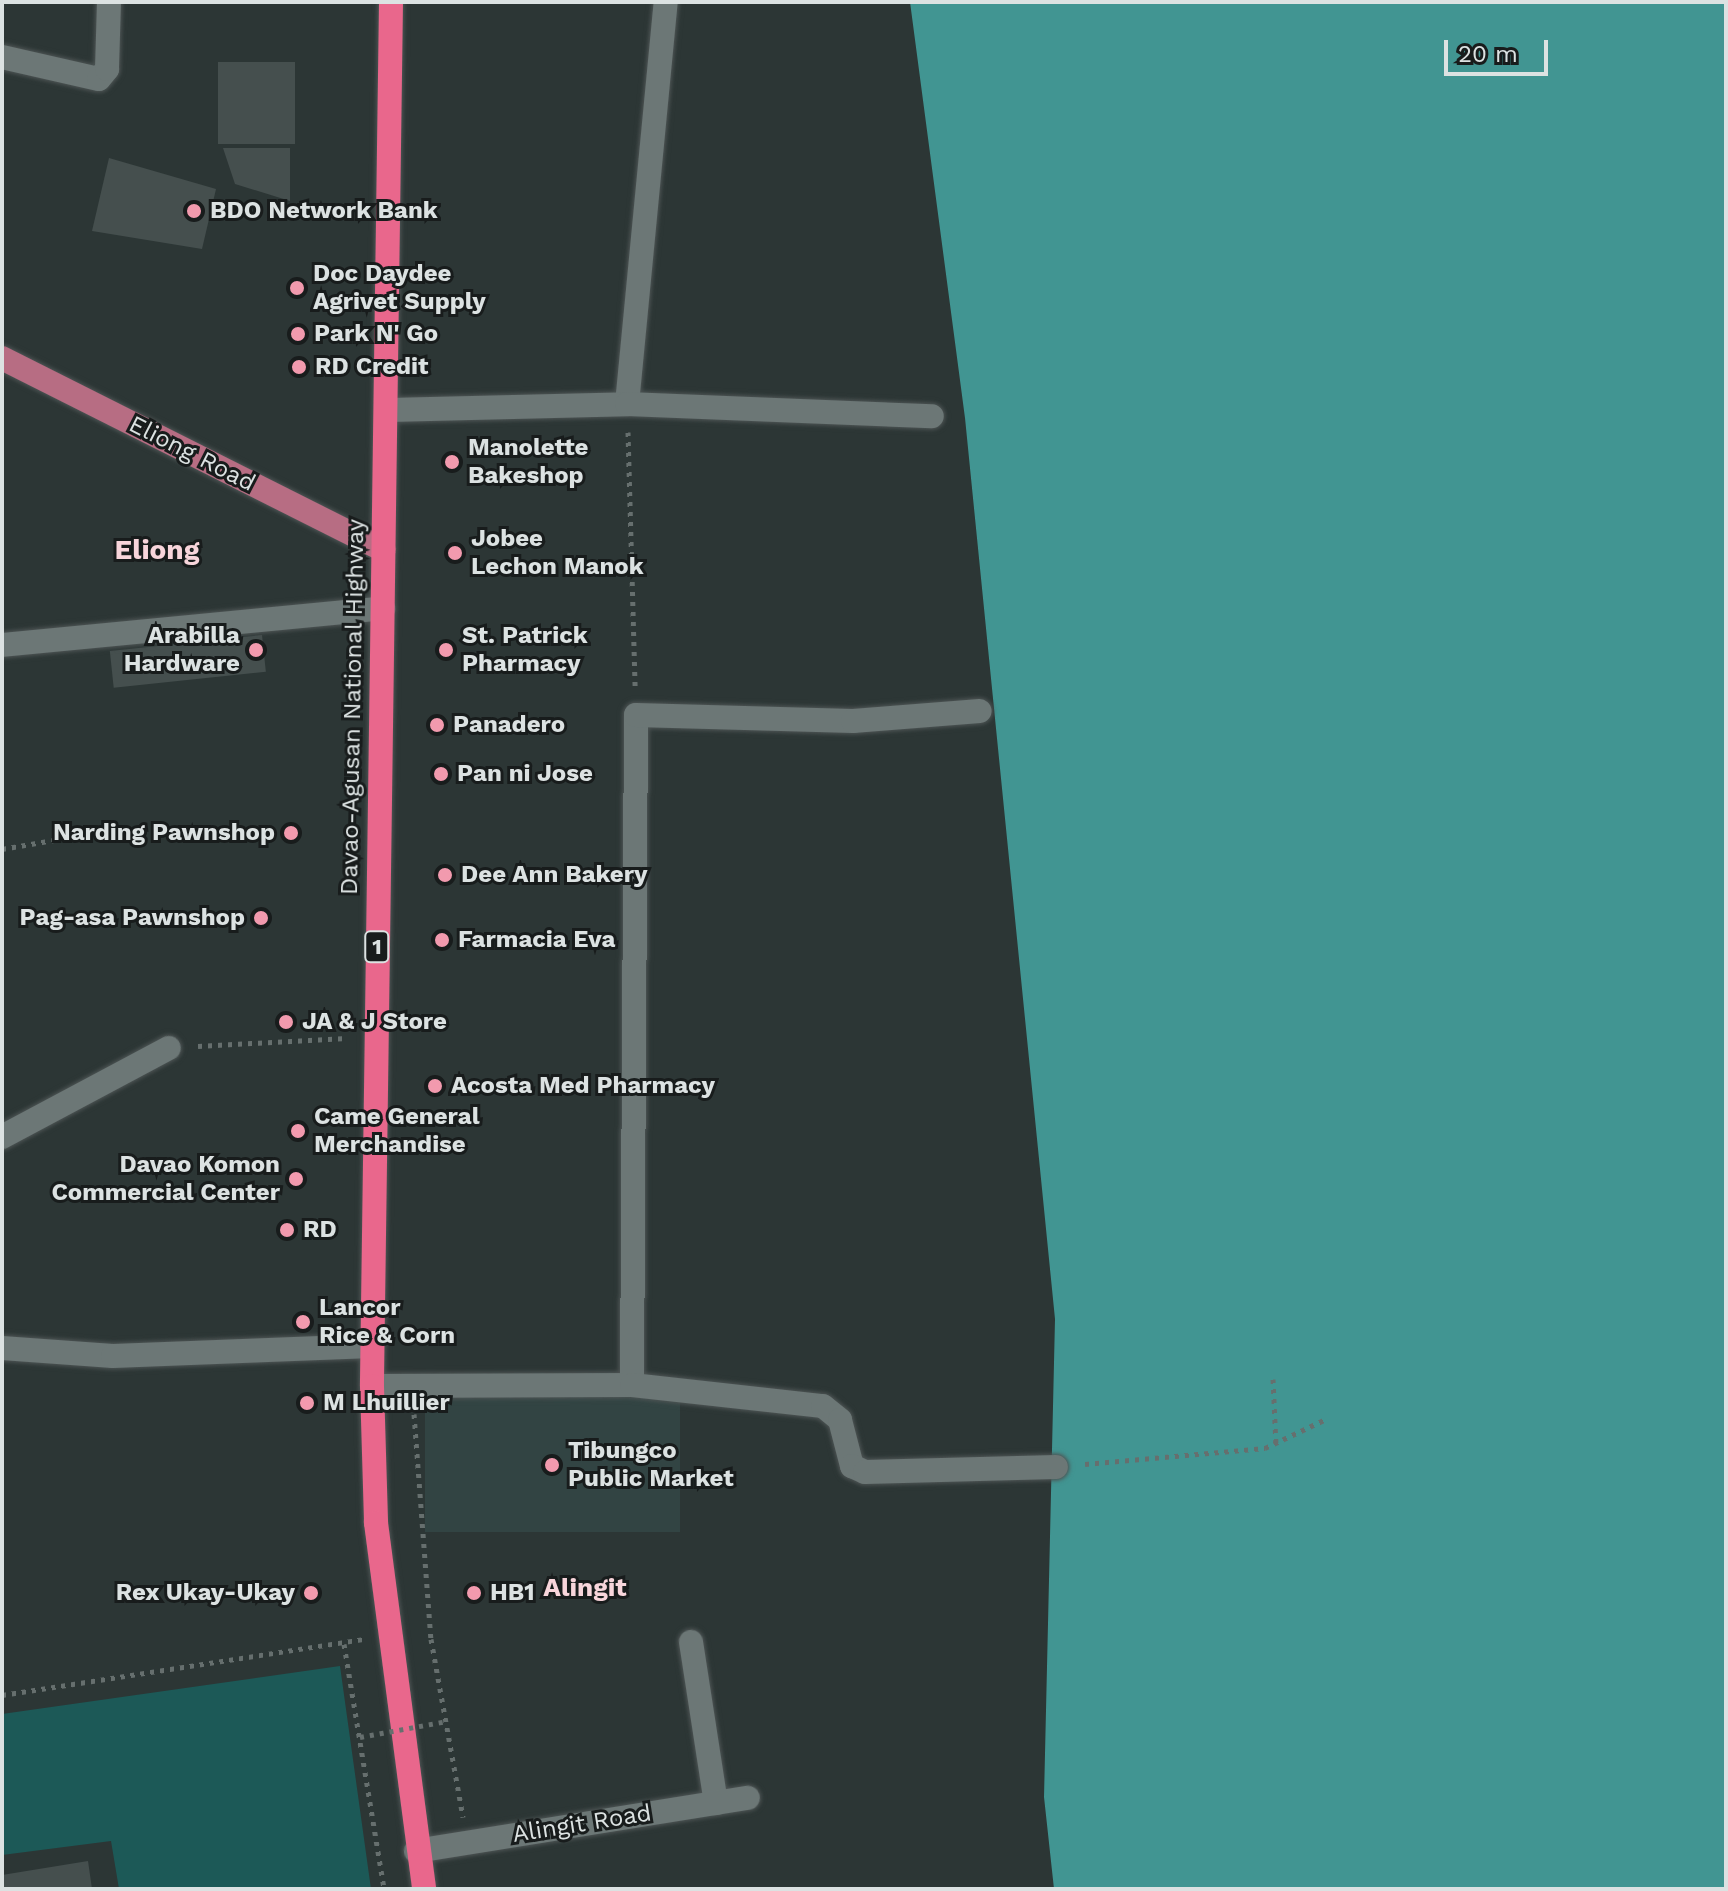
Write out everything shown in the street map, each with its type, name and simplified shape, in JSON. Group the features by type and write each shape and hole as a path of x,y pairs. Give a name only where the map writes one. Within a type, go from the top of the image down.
{"highway":[{"name":"Davao-Agusan National Highway","path":"391,2 389,410 383,550 372,1386 387,1635 416,1851 424,1889"}],"main road":[{"name":"Eliong Road","path":"2,358 383,550"}],"street":[{"path":"2,57 99,79 107,69 109,2"},
{"path":"627,404 666,2"},
{"path":"389,410 627,404 932,416"},
{"path":"2,645 383,608"},
{"path":"632,1385 636,715 853,721 980,711"},
{"path":"2,1137 169,1048"},
{"path":"2,1348 113,1356 372,1346"},
{"path":"372,1386 632,1385 833,1410 852,1466 865,1472 1056,1467"},
{"path":"691,1642 716,1803"},
{"name":"Alingit Road","path":"416,1851 748,1798"}],"path":[{"path":"627,404 636,715"},
{"path":"2,849 71,837"},
{"path":"169,1048 376,1036"},
{"path":"1273,1379 1276,1445"},
{"path":"411,1386 431,1639 460,1796"},
{"path":"1056,1467 1276,1445 1324,1420"},
{"path":"2,1695 387,1635"},
{"path":"344,1644 384,1889"},
{"path":"360,1737 447,1721"}],"shaded area":[{"path":"910,2 1726,2 1726,1889 1054,1889 1044,1797 1055,1319 965,418"},
{"name":"Tibungco Public Market","path":"425,1397 680,1397 680,1532 425,1532"},
{"path":"340,1666 371,1889 119,1889 111,1841 2,1855 2,1714"}],"building":[{"path":"218,62 295,62 295,144 218,144"},
{"path":"223,148 290,148 290,201 235,184"},
{"path":"109,158 216,189 202,249 92,231"},
{"path":"262,635 266,672 114,688 110,651"},
{"path":"88,1861 92,1889 2,1889 2,1875"}],"place":[{"name":"BDO Network Bank","path":"194,211"},
{"name":"Doc Daydee Agrivet Supply","path":"297,288"},
{"name":"Park N' Go","path":"298,334"},
{"name":"RD Credit","path":"299,367"},
{"name":"Manolette Bakeshop","path":"452,462"},
{"name":"Jobee Lechon Manok","path":"455,553"},
{"name":"Arabilla Hardware","path":"256,650"},
{"name":"St. Patrick Pharmacy","path":"446,650"},
{"name":"Panadero","path":"437,725"},
{"name":"Pan ni Jose","path":"441,774"},
{"name":"Narding Pawnshop","path":"291,833"},
{"name":"Dee Ann Bakery","path":"445,875"},
{"name":"Pag-asa Pawnshop","path":"261,918"},
{"name":"Farmacia Eva","path":"442,940"},
{"name":"JA & J Store","path":"286,1022"},
{"name":"Acosta Med Pharmacy","path":"435,1086"},
{"name":"Came General Merchandise","path":"298,1131"},
{"name":"Davao Komon Commercial Center","path":"296,1179"},
{"name":"RD","path":"287,1230"},
{"name":"Lancor Rice & Corn","path":"303,1322"},
{"name":"M Lhuillier","path":"307,1403"},
{"name":"Tibungco Public Market","path":"552,1465"},
{"name":"Rex Ukay-Ukay","path":"311,1593"},
{"name":"HB1","path":"474,1593"}],"district":[{"name":"Eliong","path":"157,550"},
{"name":"Alingit","path":"585,1588"}]}
